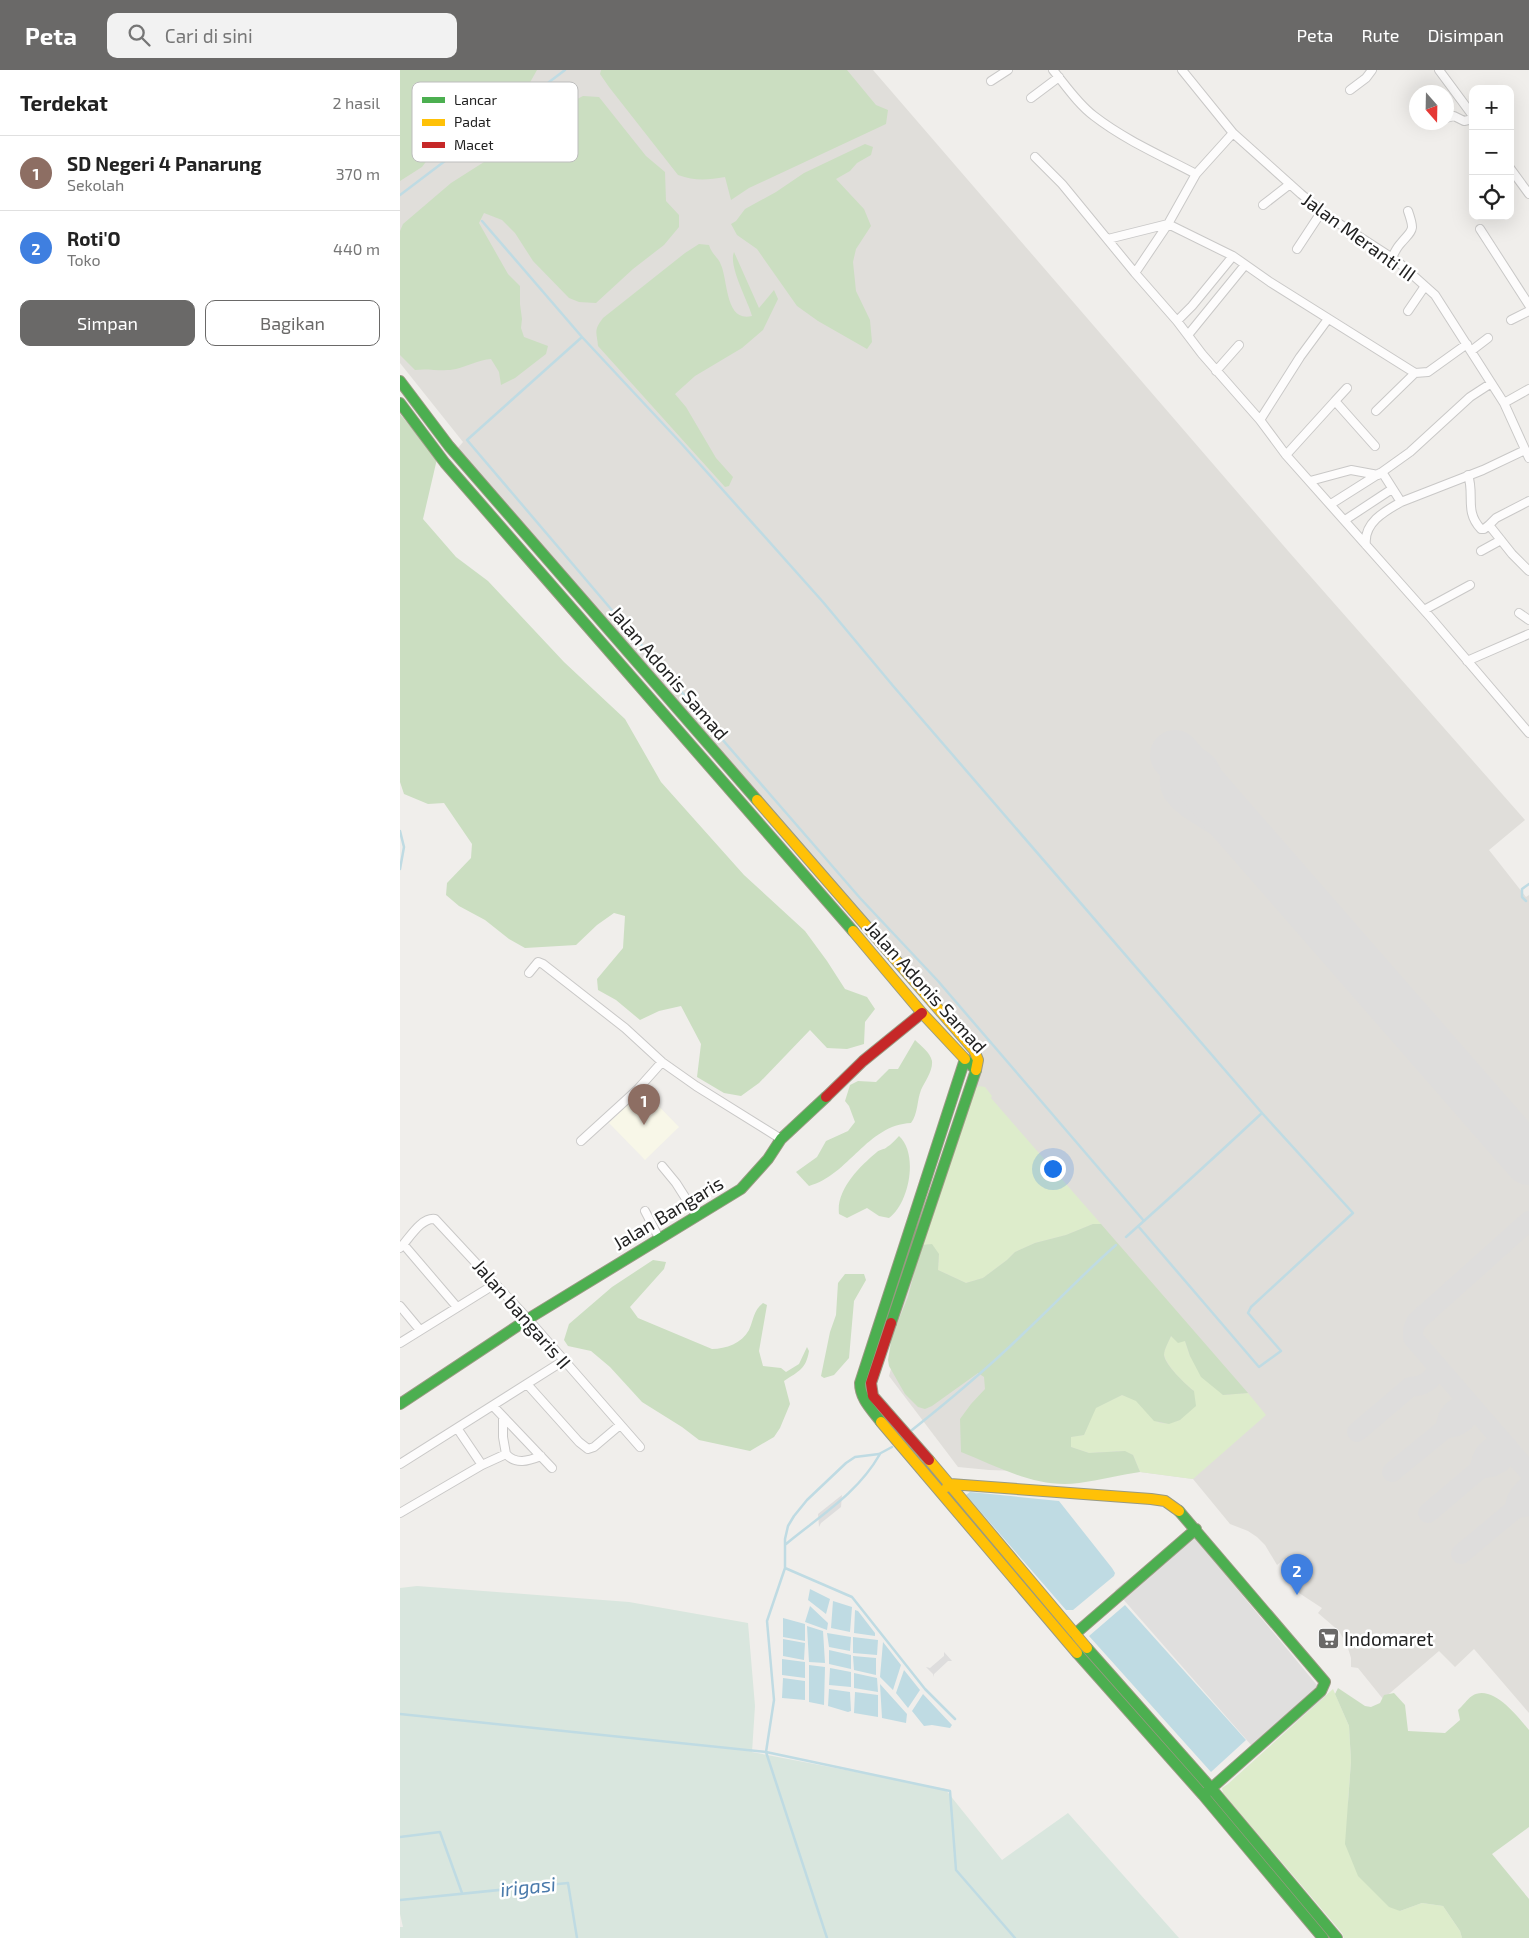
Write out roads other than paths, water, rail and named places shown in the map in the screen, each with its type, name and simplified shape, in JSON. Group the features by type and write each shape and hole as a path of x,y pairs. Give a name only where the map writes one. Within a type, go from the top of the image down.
{"main road":[{"name":"Jalan Adonis Samad","path":"401,386 448,446 974,1050 978,1060 976,1070"},
{"name":"Jalan Adonis Samad","path":"400,403 445,463 823,896 922,1013 976,1070"},
{"path":"823,896 833,888"},
{"name":"Jalan Bangaris","path":"400,1404 528,1319 698,1216 745,1185 768,1159 781,1139 863,1061 922,1013"},
{"path":"964,1059 860,1383 860,1390 865,1402 896,1439 911,1448 950,1484 1207,1792 1324,1938"},
{"path":"976,1070 871,1383 873,1396 905,1433 911,1448 940,1492 1063,1637 1207,1792 1337,1938"},
{"path":"940,1492 950,1484 1165,1501 1177,1509 1196,1529 1325,1682 1315,1697 1207,1792"},
{"path":"1075,1634 1196,1529"}],"street":[{"path":"991,81 1008,70"},
{"name":"Jalan Meranti III","path":"1182,70 1233,133 1290,184 1322,211 1392,257 1435,295 1469,347 1490,384 1504,403 1527,454"},
{"path":"1350,90 1366,78 1372,70"},
{"path":"1439,70 1469,112"},
{"path":"1031,98 1056,73 1094,116 1138,144 1196,174"},
{"path":"1454,116 1467,122 1469,121"},
{"path":"1135,272 1168,224 1196,174 1233,133"},
{"path":"1035,157 1062,184 1177,321 1216,371 1260,420 1286,455 1424,610 1529,734"},
{"path":"1514,173 1529,194"},
{"path":"1263,205 1290,184"},
{"path":"1297,249 1322,211"},
{"path":"1392,257 1401,243 1412,232 1413,226 1408,211"},
{"path":"1108,239 1168,224 1232,256 1415,373 1425,374 1469,347 1488,338"},
{"path":"1480,229 1529,306"},
{"path":"1177,321 1192,306 1232,256"},
{"path":"1188,335 1245,265"},
{"path":"1408,311 1425,286"},
{"path":"1511,320 1529,311"},
{"path":"1260,420 1300,357 1328,319"},
{"path":"1216,371 1240,345"},
{"path":"1376,411 1415,373"},
{"path":"1331,504 1410,452 1470,397 1490,384"},
{"path":"1286,455 1347,388"},
{"path":"1504,403 1529,389"},
{"path":"1335,402 1375,446"},
{"path":"1366,544 1365,536 1368,529 1385,512 1401,502 1527,454"},
{"path":"1310,481 1351,470 1380,473 1401,502"},
{"path":"1468,476 1471,484 1471,513 1481,529 1484,529 1496,518 1529,502"},
{"path":"1345,520 1392,489"},
{"path":"1489,525 1512,554 1529,571"},
{"path":"1481,552 1501,540"},
{"path":"1424,610 1470,585"},
{"path":"1519,613 1529,620"},
{"path":"1467,661 1529,634"},
{"path":"529,973 538,962 543,964 625,1028 662,1062 696,1086 781,1139"},
{"path":"581,1141 637,1090 662,1062"},
{"path":"662,1166 698,1216"},
{"path":"645,1211 660,1238"},
{"name":"Jalan bangaris II","path":"402,1246 425,1221 432,1218 435,1219 528,1319 640,1447"},
{"path":"402,1246 457,1307"},
{"path":"400,1343 495,1284"},
{"path":"400,1306 420,1330"},
{"path":"400,1463 563,1361"},
{"path":"527,1384 579,1442 588,1449 594,1447 620,1425"},
{"path":"493,1406 552,1468"},
{"path":"503,1417 503,1436 506,1454 509,1458 524,1462 541,1456"},
{"path":"457,1428 482,1465"},
{"path":"400,1513 482,1465 506,1454"}],"water":[{"path":"970,1492 1059,1501 1112,1568 1115,1573 1114,1576 1073,1610 1066,1610 966,1495"},
{"path":"810,1589 830,1599 826,1614 808,1600"},
{"path":"833,1601 852,1607 850,1632 831,1628"},
{"path":"1125,1605 1246,1740 1211,1772 1089,1636"},
{"path":"810,1606 828,1623 827,1630 805,1622"},
{"path":"855,1610 858,1611 875,1633 875,1636 854,1633"},
{"path":"783,1618 805,1624 805,1641 783,1637"},
{"path":"807,1626 823,1631 825,1663 809,1662"},
{"path":"827,1633 851,1637 850,1651 829,1647"},
{"path":"853,1637 878,1640 877,1655 853,1653"},
{"path":"783,1639 805,1643 804,1660 783,1656"},
{"path":"883,1642 901,1665 893,1690 880,1677"},
{"path":"829,1650 851,1655 851,1669 829,1664"},
{"path":"853,1656 876,1658 876,1675 854,1670"},
{"path":"782,1659 805,1662 805,1678 782,1675"},
{"path":"809,1665 825,1667 824,1705 809,1702"},
{"path":"830,1668 851,1672 851,1687 829,1685"},
{"path":"904,1670 920,1690 908,1708 896,1693"},
{"path":"854,1673 877,1678 878,1692 854,1688"},
{"path":"783,1678 805,1681 805,1700 782,1698"},
{"path":"880,1684 907,1714 906,1723 882,1718"},
{"path":"829,1689 850,1692 851,1711 848,1712 828,1706"},
{"path":"855,1692 878,1695 878,1717 854,1713"},
{"path":"923,1694 952,1725 950,1728 932,1725 924,1726 912,1711"}],"waterway":[{"path":"549,82 565,70"},
{"path":"400,195 444,162"},
{"path":"482,221 582,337"},
{"path":"1126,1237 1143,1222 1262,1113 894,687 823,602 680,442 582,337 467,440 708,723 860,898 938,981 1144,1221"},
{"path":"400,831 404,847 400,869"},
{"path":"1526,901 1522,897 1522,889 1529,884"},
{"path":"1138,1226 1259,1367 1281,1351 1248,1313 1251,1307 1353,1213 1262,1113"},
{"path":"912,1430 998,1358 1116,1245"},
{"path":"827,1938 766,1752 774,1700 767,1621 785,1568 785,1539 788,1526 794,1516 807,1500 846,1463 855,1457 879,1454 892,1447"},
{"path":"786,1544 838,1503 861,1481 880,1454"},
{"path":"785,1568 852,1597 925,1689 955,1719"},
{"path":"400,1714 766,1752 950,1791 956,1870 1015,1938"},
{"name":"irigasi","path":"400,1837 440,1832 462,1893"},
{"name":"irigasi","path":"400,1900 568,1883 577,1938"}],"place":[{"name":"SD Negeri 4 Panarung","path":"644,1125"},
{"name":"Roti'O","path":"1297,1595"},
{"name":"Indomaret","path":"1328,1639"}]}
